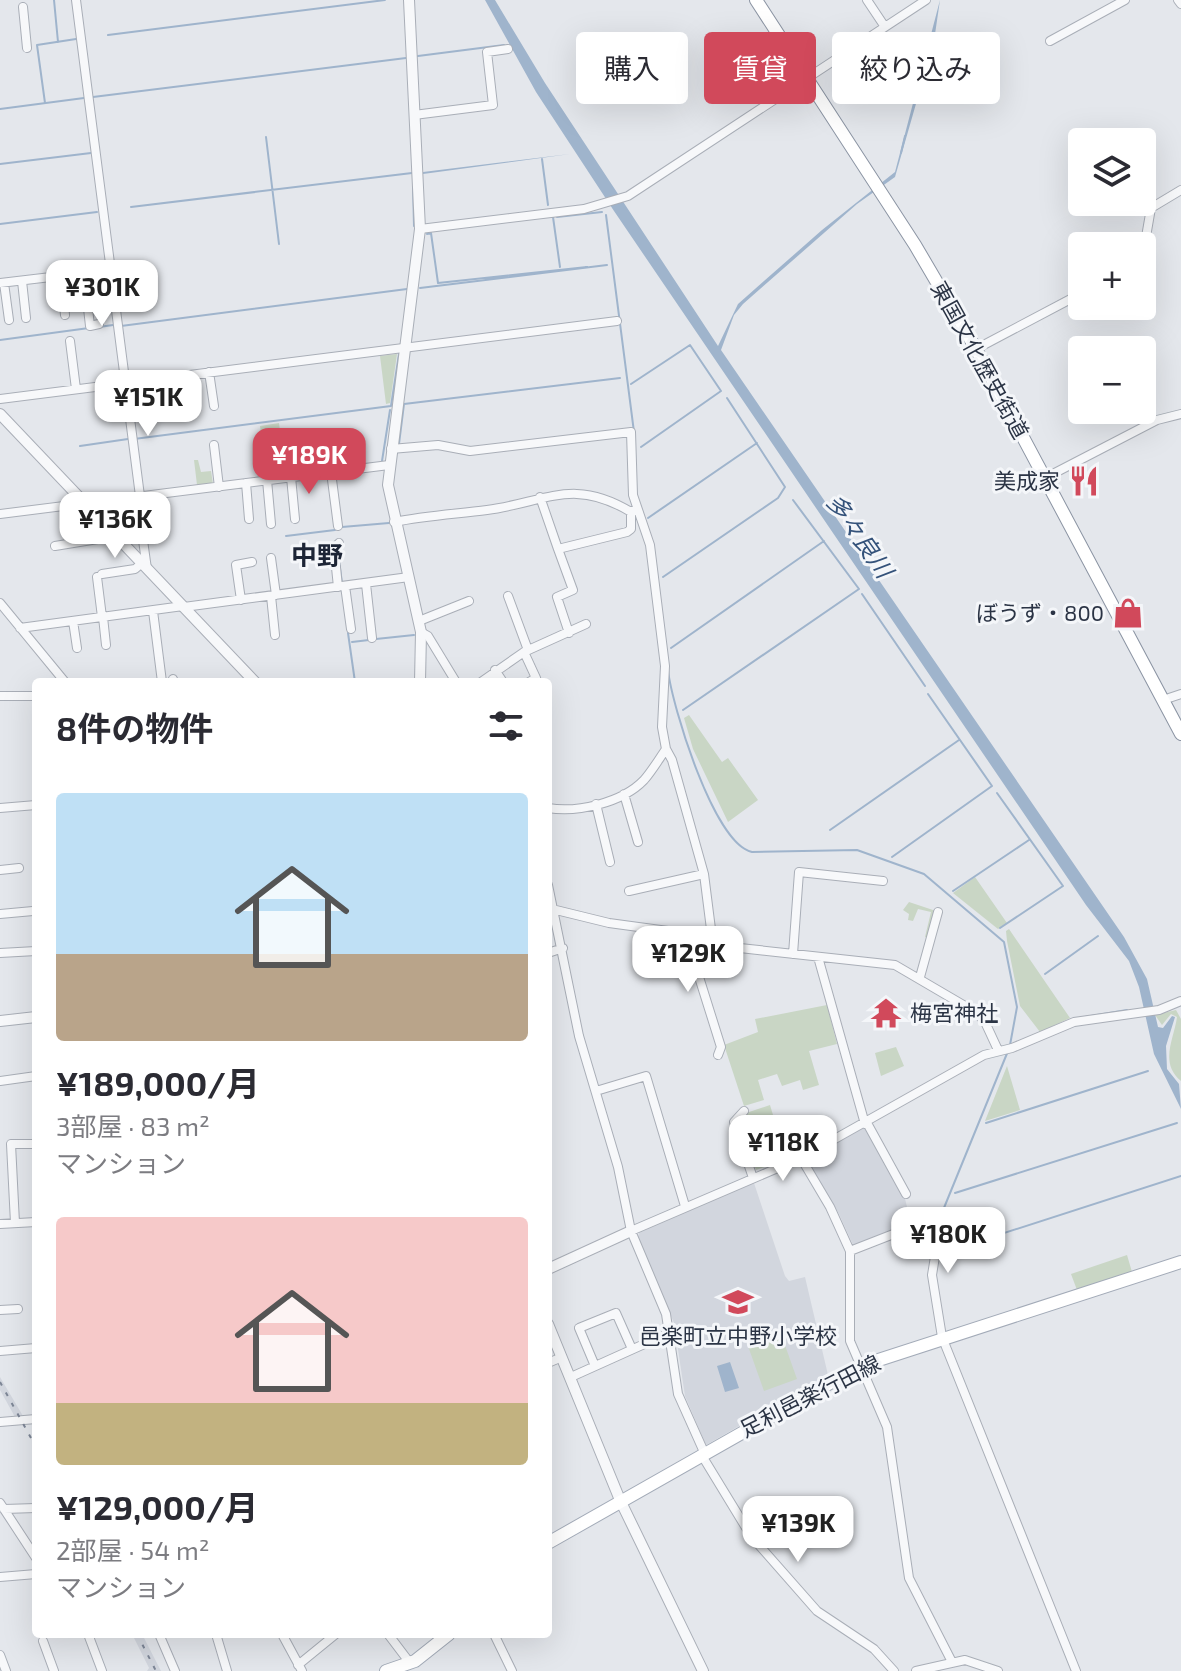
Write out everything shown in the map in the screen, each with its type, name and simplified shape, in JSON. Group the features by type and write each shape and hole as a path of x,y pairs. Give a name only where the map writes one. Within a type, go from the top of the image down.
{"main road":[{"name":"東国文化歴史街道","path":"756,0 777,32"},
{"name":"東国文化歴史街道","path":"816,93 976,349 1181,734"},
{"name":"足利邑楽行田線","path":"552,1541 860,1366 1181,1262"},
{"path":"386,1671 411,1665 444,1638"}],"street":[{"path":"76,0 125,383 144,566"},
{"path":"409,0 420,229 389,465 389,499 420,626 420,678"},
{"path":"867,0 885,27"},
{"path":"816,73 926,0"},
{"path":"1050,41 1125,0"},
{"path":"23,7 27,48"},
{"path":"414,115 493,105 487,52 508,49"},
{"path":"420,229 608,204 628,196 769,104"},
{"path":"1147,232 1151,208 1181,190"},
{"path":"9,320 2,283 110,270"},
{"path":"84,273 90,326 99,324"},
{"path":"61,276 65,315"},
{"path":"22,281 26,318"},
{"path":"976,349 1068,300"},
{"path":"88,304 114,301"},
{"path":"0,399 617,321"},
{"path":"70,341 76,389"},
{"path":"209,372 214,406"},
{"path":"0,414 251,678"},
{"path":"1045,478 1157,420 1181,414"},
{"path":"391,449 438,445 470,451 631,432 631,529 558,549"},
{"path":"214,445 219,487"},
{"path":"0,514 389,465"},
{"path":"331,472 338,526"},
{"path":"291,477 295,519"},
{"path":"267,480 271,524"},
{"path":"246,483 249,519"},
{"path":"394,522 442,513 487,510 540,497 569,494 603,496 633,511 650,545 656,585 665,666 662,727 666,749 704,874 712,937"},
{"path":"540,497 573,590 557,597 569,633"},
{"path":"55,546 116,536"},
{"path":"339,543 334,548 351,629"},
{"path":"271,558 275,635"},
{"path":"241,600 236,565 252,562"},
{"path":"106,645 100,576 144,566"},
{"path":"20,628 409,577"},
{"path":"366,584 372,638"},
{"path":"508,596 536,678"},
{"path":"420,626 469,601"},
{"path":"0,603 62,678"},
{"path":"153,611 161,678"},
{"path":"0,620 13,619"},
{"path":"73,621 77,648"},
{"path":"486,678 526,651 586,624"},
{"path":"420,626 454,678"},
{"path":"495,670 500,678"},
{"path":"1163,700 1181,694"},
{"path":"0,696 32,696"},
{"path":"552,809 569,812 624,794 643,781 666,749"},
{"path":"624,794 638,842"},
{"path":"596,804 610,862"},
{"path":"0,808 32,805"},
{"path":"0,870 19,868"},
{"path":"793,954 799,872 861,876 883,881"},
{"path":"629,891 704,874"},
{"path":"894,1671 874,1649 817,1611 751,1536 702,1453 678,1394 671,1332 631,1231 618,1167 579,1036 553,908 609,923 712,937 740,948 878,962 920,977 982,1017 998,1050"},
{"path":"0,914 32,911"},
{"path":"920,977 938,912"},
{"path":"692,934 699,977 721,1047 718,1055"},
{"path":"552,952 563,948"},
{"path":"0,953 32,951"},
{"path":"818,957 866,1123 906,1194"},
{"path":"552,1267 685,1206 796,1160 866,1123 938,1079 998,1050 1012,1048 1074,1022 1180,1005"},
{"path":"0,1021 32,1017"},
{"path":"596,1091 646,1076 685,1206"},
{"path":"0,1081 32,1077"},
{"path":"744,1111 734,1122 735,1133 753,1178"},
{"path":"782,1132 796,1160 830,1207 850,1251 850,1341 887,1427 909,1578 952,1662"},
{"path":"15,1223 11,1144 32,1144"},
{"path":"0,1224 32,1222"},
{"path":"850,1251 914,1226 937,1230 932,1275 942,1337 1076,1671"},
{"path":"0,1310 18,1309"},
{"path":"595,1366 579,1328 616,1313 632,1349"},
{"path":"571,1377 671,1332"},
{"path":"552,1333 620,1500 703,1671"},
{"path":"0,1351 32,1348"},
{"path":"552,1361 562,1357"},
{"path":"0,1422 32,1419"},
{"path":"2,1506 32,1508"},
{"path":"2,1506 32,1551"},
{"path":"23,1539 32,1539"},
{"path":"0,1577 32,1574"},
{"path":"90,1638 102,1671"},
{"path":"161,1638 175,1671"},
{"path":"217,1638 227,1671"},
{"path":"284,1638 300,1668 332,1638"},
{"path":"391,1638 411,1665"},
{"path":"496,1638 512,1671"},
{"path":"43,1641 54,1671"},
{"path":"0,1655 6,1671"},
{"path":"916,1671 952,1662 976,1661 998,1671"}],"shaded area":[{"path":"867,1126 904,1194 911,1225 854,1247 839,1214 806,1160"},
{"name":"邑楽町立中野小学校","path":"754,1183 785,1276 789,1281 805,1277 828,1375 706,1445 685,1396 674,1323 638,1237 640,1230"},
{"path":"0,1377 23,1416 15,1417 0,1390"},
{"path":"134,1638 144,1638 161,1671 147,1671 149,1668"}],"green space":[{"path":"397,354 390,403 386,404 380,356"},
{"path":"279,423 286,475 267,478 260,426"},
{"path":"194,460 198,460 201,472 211,471 213,484 197,485"},
{"path":"689,715 722,762 728,758 758,800 728,822 693,749 684,718"},
{"path":"975,877 1007,923 998,929 953,893"},
{"path":"909,902 936,911 928,938 925,937 931,912 918,909 913,921 908,920 909,914 903,910"},
{"path":"1009,929 1070,1018 1040,1032 1020,1006 1007,941 1006,931"},
{"path":"827,1005 837,1044 809,1051 819,1085 803,1090 800,1080 782,1086 777,1074 758,1080 764,1100 744,1106 724,1045 758,1032 755,1019"},
{"path":"1176,1010 1181,1019 1181,1081 1174,1074 1169,1059 1177,1017 1171,1014 1162,1025 1155,1015"},
{"path":"896,1047 904,1066 881,1076 875,1053"},
{"path":"1007,1066 1020,1110 985,1121"},
{"path":"770,1105 773,1115 782,1121 782,1129 774,1134 783,1160 756,1170 739,1125 746,1113"},
{"path":"1127,1255 1132,1272 1077,1290 1071,1274"},
{"path":"781,1334 797,1379 764,1391 748,1346"}],"water":[{"path":"485,0 495,0 545,83 718,346 738,304 822,230 895,172 913,104 916,104 895,177 857,204 743,304 734,315 721,350 1124,937 1147,979 1158,1027 1163,1028 1172,1016 1175,1017 1166,1046 1167,1069 1179,1084 1181,1109 1154,1054 1139,987 1129,961 1086,905 536,92"},
{"path":"940,0 935,32 932,32"},
{"path":"570,154 423,174 423,172"},
{"path":"730,1362 739,1388 725,1392 717,1366"}],"waterway":[{"path":"54,0 58,42"},
{"path":"108,35 385,0"},
{"path":"45,103 37,45 76,39"},
{"path":"418,56 504,45"},
{"path":"93,97 406,58"},
{"path":"0,109 84,98"},
{"path":"901,153 905,136"},
{"path":"266,137 279,244"},
{"path":"0,164 91,153"},
{"path":"542,159 548,205"},
{"path":"131,207 412,173"},
{"path":"413,185 414,226"},
{"path":"0,224 97,212"},
{"path":"557,217 602,212"},
{"path":"606,215 634,432"},
{"path":"553,217 560,267"},
{"path":"427,234 431,233 438,283 587,267"},
{"path":"420,288 607,265"},
{"path":"121,326 407,289"},
{"path":"99,327 113,325"},
{"path":"0,340 89,328"},
{"path":"631,384 690,345 721,391 641,447"},
{"path":"134,439 391,406 399,354"},
{"path":"399,444 404,404 620,378"},
{"path":"663,577 778,498 785,487 727,398"},
{"path":"382,461 390,410"},
{"path":"80,446 128,439"},
{"path":"648,518 757,443"},
{"path":"683,710 859,589 793,500"},
{"path":"342,527 389,523"},
{"path":"286,536 335,530"},
{"path":"671,648 824,541"},
{"path":"339,561 342,583"},
{"path":"862,594 925,686"},
{"path":"348,633 354,678"},
{"path":"376,639 414,635"},
{"path":"352,642 369,640"},
{"path":"668,670 677,712 697,772 723,825 738,843 752,852 857,850 924,874 1004,942 1017,1007 1010,1045"},
{"path":"892,857 992,786 928,694"},
{"path":"830,830 959,740"},
{"path":"997,793 1063,886 1000,928"},
{"path":"953,891 1029,840"},
{"path":"1045,974 1098,936"},
{"path":"1085,1017 1127,1010"},
{"path":"937,1225 1008,1051"},
{"path":"986,1123 1148,1071"},
{"path":"955,1193 1177,1123"},
{"path":"939,1254 1181,1176"}],"railway":[{"path":"0,1382 32,1440"},
{"path":"139,1638 156,1671"}],"place":[{"name":"美成家","path":"1084,481"},
{"name":"ぼうず・800","path":"1128,613"},
{"name":"梅宮神社","path":"886,1013"},
{"name":"邑楽町立中野小学校","path":"738,1302"}],"district":[{"name":"中野","path":"317,556"}],"water label":[{"name":"多々良川","path":"859,536"}]}
